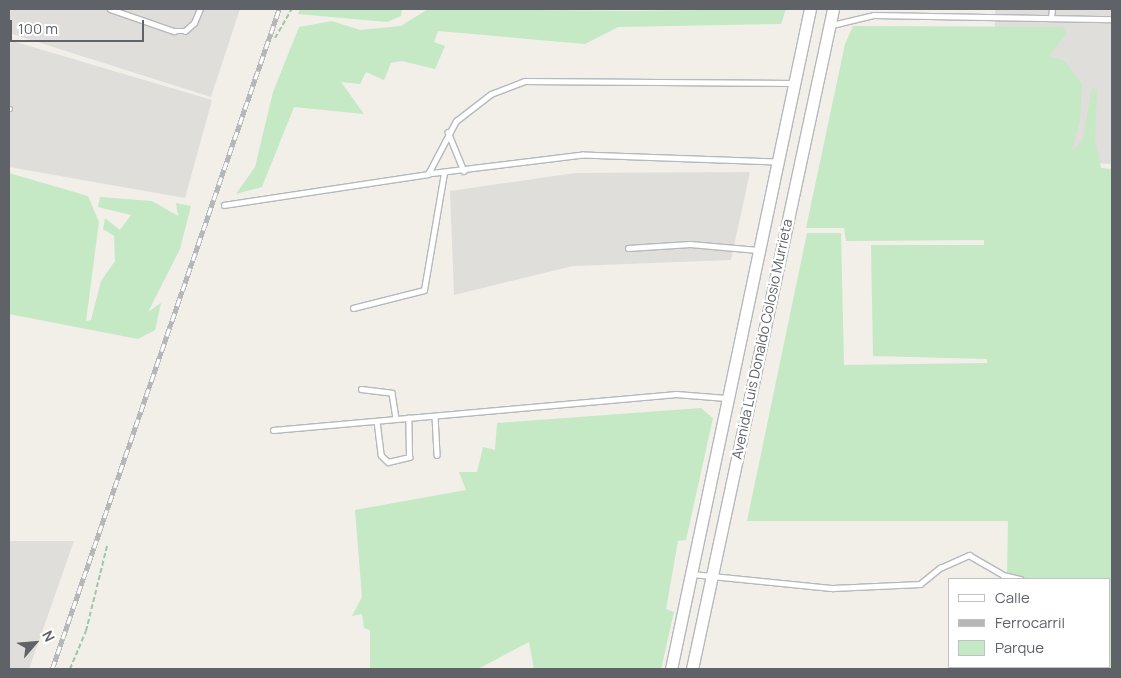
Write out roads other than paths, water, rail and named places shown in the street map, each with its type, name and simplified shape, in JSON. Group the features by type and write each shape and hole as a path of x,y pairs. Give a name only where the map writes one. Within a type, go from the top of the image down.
{"main road":[{"name":"Avenida Luis Donaldo Colosio Murrieta","path":"670,669 776,162 810,9"},
{"name":"Avenida Luis Donaldo Colosio Murrieta","path":"692,669 833,9"},
{"path":"776,162 798,168"}],"lane":[{"path":"110,9 174,31 185,31 194,23 200,9"},
{"path":"862,15 864,9"},
{"path":"1051,18 1052,9"},
{"path":"828,26 862,15 1112,19"},
{"path":"428,174 448,132 474,104 525,81 794,83"},
{"path":"448,132 464,171"},
{"path":"224,206 428,174 583,155 776,162"},
{"path":"353,308 424,290 444,173"},
{"path":"628,248 690,244 758,250"},
{"path":"361,390 392,393 396,419"},
{"path":"273,430 676,394 726,398"},
{"path":"435,416 437,455"},
{"path":"377,421 381,455 388,462 409,457 408,418"},
{"path":"690,574 711,579 832,588 920,584 940,568 969,555 1003,575 1016,578"}],"railway":[{"path":"52,669 279,9"}]}
